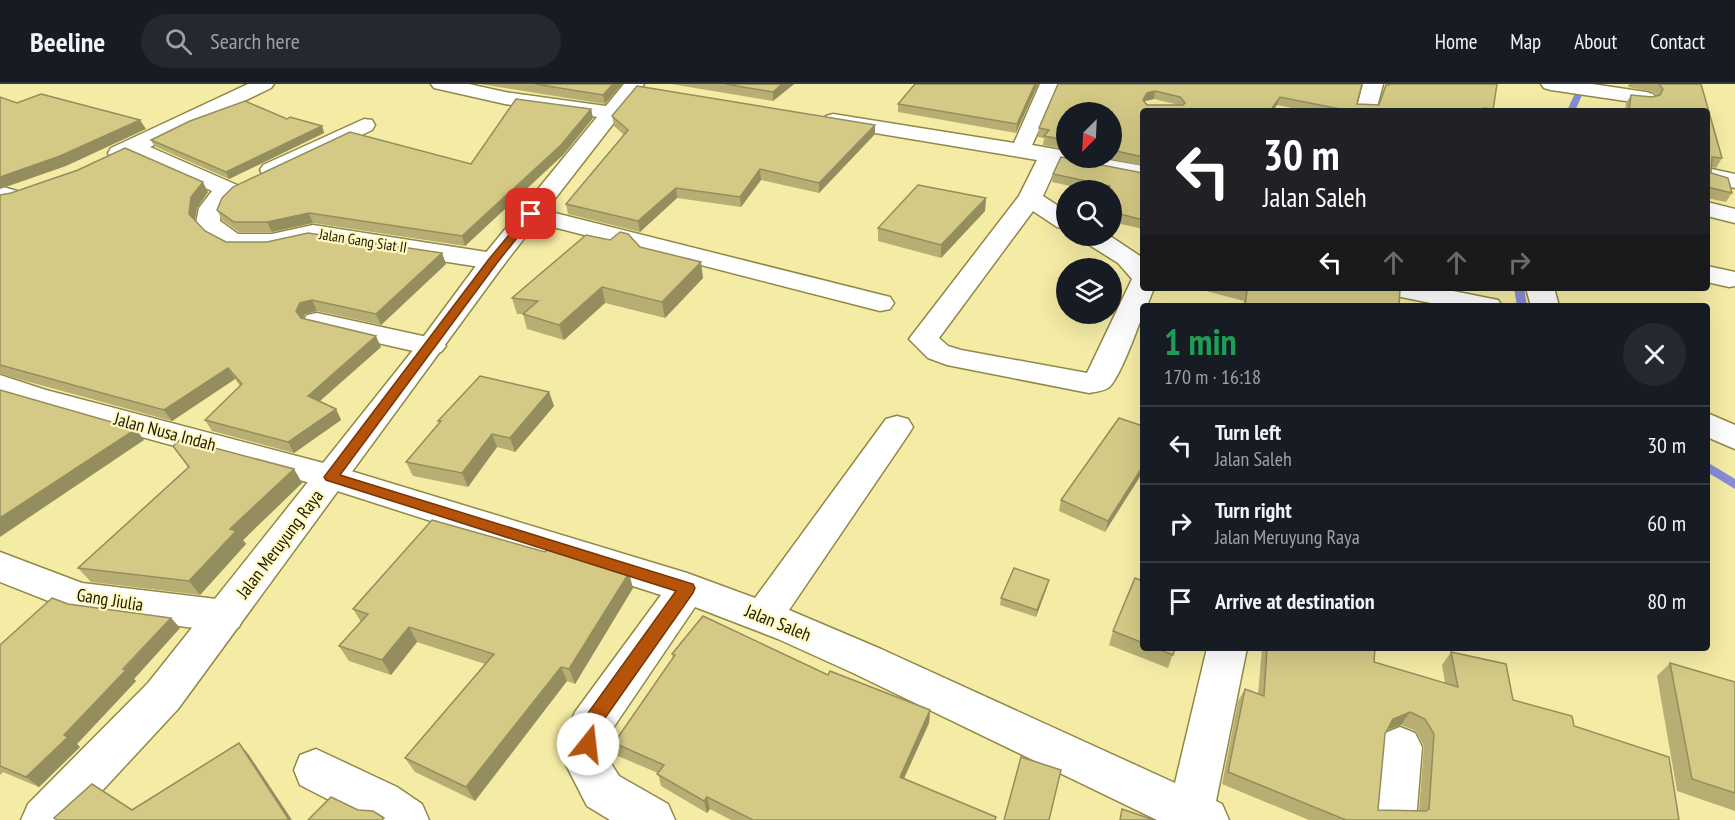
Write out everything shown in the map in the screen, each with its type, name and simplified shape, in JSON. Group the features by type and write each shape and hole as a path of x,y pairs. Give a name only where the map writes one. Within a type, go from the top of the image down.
{"street":[{"path":"104,160 264,84"},
{"path":"441,84 505,98 613,113"},
{"path":"1024,141 1050,84"},
{"path":"1367,108 1373,84"},
{"path":"1557,85 1600,95 1646,98"},
{"name":"Jalan Meruyung Raya","path":"44,820 163,696 431,346 493,261 613,113 641,87"},
{"path":"817,118 1050,155 1140,172"},
{"name":"Jalan Gang Siat II","path":"364,124 229,190 213,203 207,214 208,224 233,242 272,242 313,233 493,261"},
{"path":"132,147 229,190"},
{"path":"1050,155 1030,198 924,339 938,352 968,360 1089,383 1096,382 1101,377 1140,290"},
{"path":"1710,176 1735,181"},
{"path":"1030,198 1056,215"},
{"path":"1710,210 1735,216"},
{"path":"531,214 880,303"},
{"path":"1111,246 1121,251 1140,270"},
{"path":"1411,291 1473,303"},
{"path":"317,321 431,346"},
{"name":"Jalan Nusa Indah","path":"0,385 36,398 331,477"},
{"path":"1710,426 1735,438"},
{"path":"763,617 897,427"},
{"name":"Jalan Saleh","path":"331,477 687,588 763,617 867,661 1198,817"},
{"name":"Gang Jiulia","path":"0,566 79,598 225,616"},
{"path":"652,820 603,791 587,763 590,726 687,588"},
{"path":"1198,817 1226,651"},
{"path":"1393,820 1400,747"},
{"path":"316,770 381,802 406,820"}],"building":[{"path":"535,84 613,84 603,95"},
{"path":"725,84 782,84 773,92"},
{"path":"915,84 1035,84 1017,124 898,104"},
{"path":"1058,84 1362,84 1357,104 1379,105 1386,85 1389,84 1497,84 1493,108 1335,108 1280,97 1272,108 1140,108 1140,156 1122,152 1122,102 1056,102 1056,138 1044,136 1049,130 1039,128","holes":["1155,91 1180,97 1185,103 1183,105 1147,105 1143,100 1147,93"]},
{"path":"1659,84 1701,84 1708,108 1629,108 1631,95 1652,97 1660,95 1663,89"},
{"path":"637,86 875,125 819,183 760,169 740,197 676,188 638,221 566,204 628,130 612,116"},
{"path":"41,94 140,120 60,156 0,177 0,97 17,103"},
{"path":"516,99 591,109 561,145 462,236 309,213 267,222 234,222 217,210 222,198 233,187 350,132 471,164"},
{"path":"245,101 287,119 290,117 322,126 226,172 151,140 190,121"},
{"path":"1710,116 1722,158 1712,157 1711,173 1728,178 1732,193 1710,188"},
{"path":"125,148 203,182 191,197 189,214 205,231 226,242 267,242 308,233 442,253 376,314 312,300 300,303 296,311 301,318 376,336 308,396 336,409 288,442 205,420 242,384 228,368 164,410 0,365 0,195 78,170"},
{"path":"1056,168 1117,168 1140,172 1140,219 1122,215 1122,180 1082,180 1053,174"},
{"path":"918,185 986,198 941,245 878,228"},
{"path":"620,232 628,234 640,247 701,262 662,302 602,287 559,325 523,314 538,301 512,298 586,235 610,240"},
{"path":"1247,291 1400,291 1399,303 1245,303"},
{"path":"480,376 549,392 510,438 492,434 462,473 406,462 441,421 438,421"},
{"path":"0,390 136,429 0,518"},
{"path":"1119,418 1140,425 1140,471 1108,521 1061,500"},
{"path":"181,439 294,469 230,529 236,531 189,581 78,568 189,467 173,446"},
{"path":"432,520 545,552 548,548 564,552 629,573 569,669 561,667 466,787 405,758 494,654 409,627 382,660 339,646 368,614 353,609"},
{"path":"1014,568 1049,580 1037,610 1001,598"},
{"path":"1135,578 1140,580 1140,642 1113,631"},
{"path":"52,598 68,604 171,618 123,669 126,670 64,735 68,737 26,777 0,766 0,645"},
{"path":"703,616 828,675 830,671 930,710 900,777 996,817 995,820 753,820 707,797 704,801 657,774 664,765 614,743 675,655 672,654"},
{"path":"1267,651 1375,651 1374,662 1458,687 1451,652 1506,664 1513,700 1572,716 1574,726 1669,757 1679,820 1346,820 1228,772 1245,689 1264,696","holes":["1410,712 1425,719 1434,734 1429,809 1426,811 1378,810 1385,734 1393,719"]},
{"path":"1670,663 1735,682 1735,793 1692,779"},
{"path":"239,743 289,820 57,820 54,818 92,784 132,810"},
{"path":"1021,757 1061,770 1049,820 1004,820"},
{"path":"331,797 358,810 373,811 384,818 382,820 308,820"},
{"path":"1122,809 1154,820 1120,820"}],"waterway":[{"path":"1572,108 1583,84"},
{"path":"1520,291 1522,303"},
{"path":"1710,468 1735,485"}],"route":[{"path":"531,214 331,477 687,588 590,726 588,744"}]}
